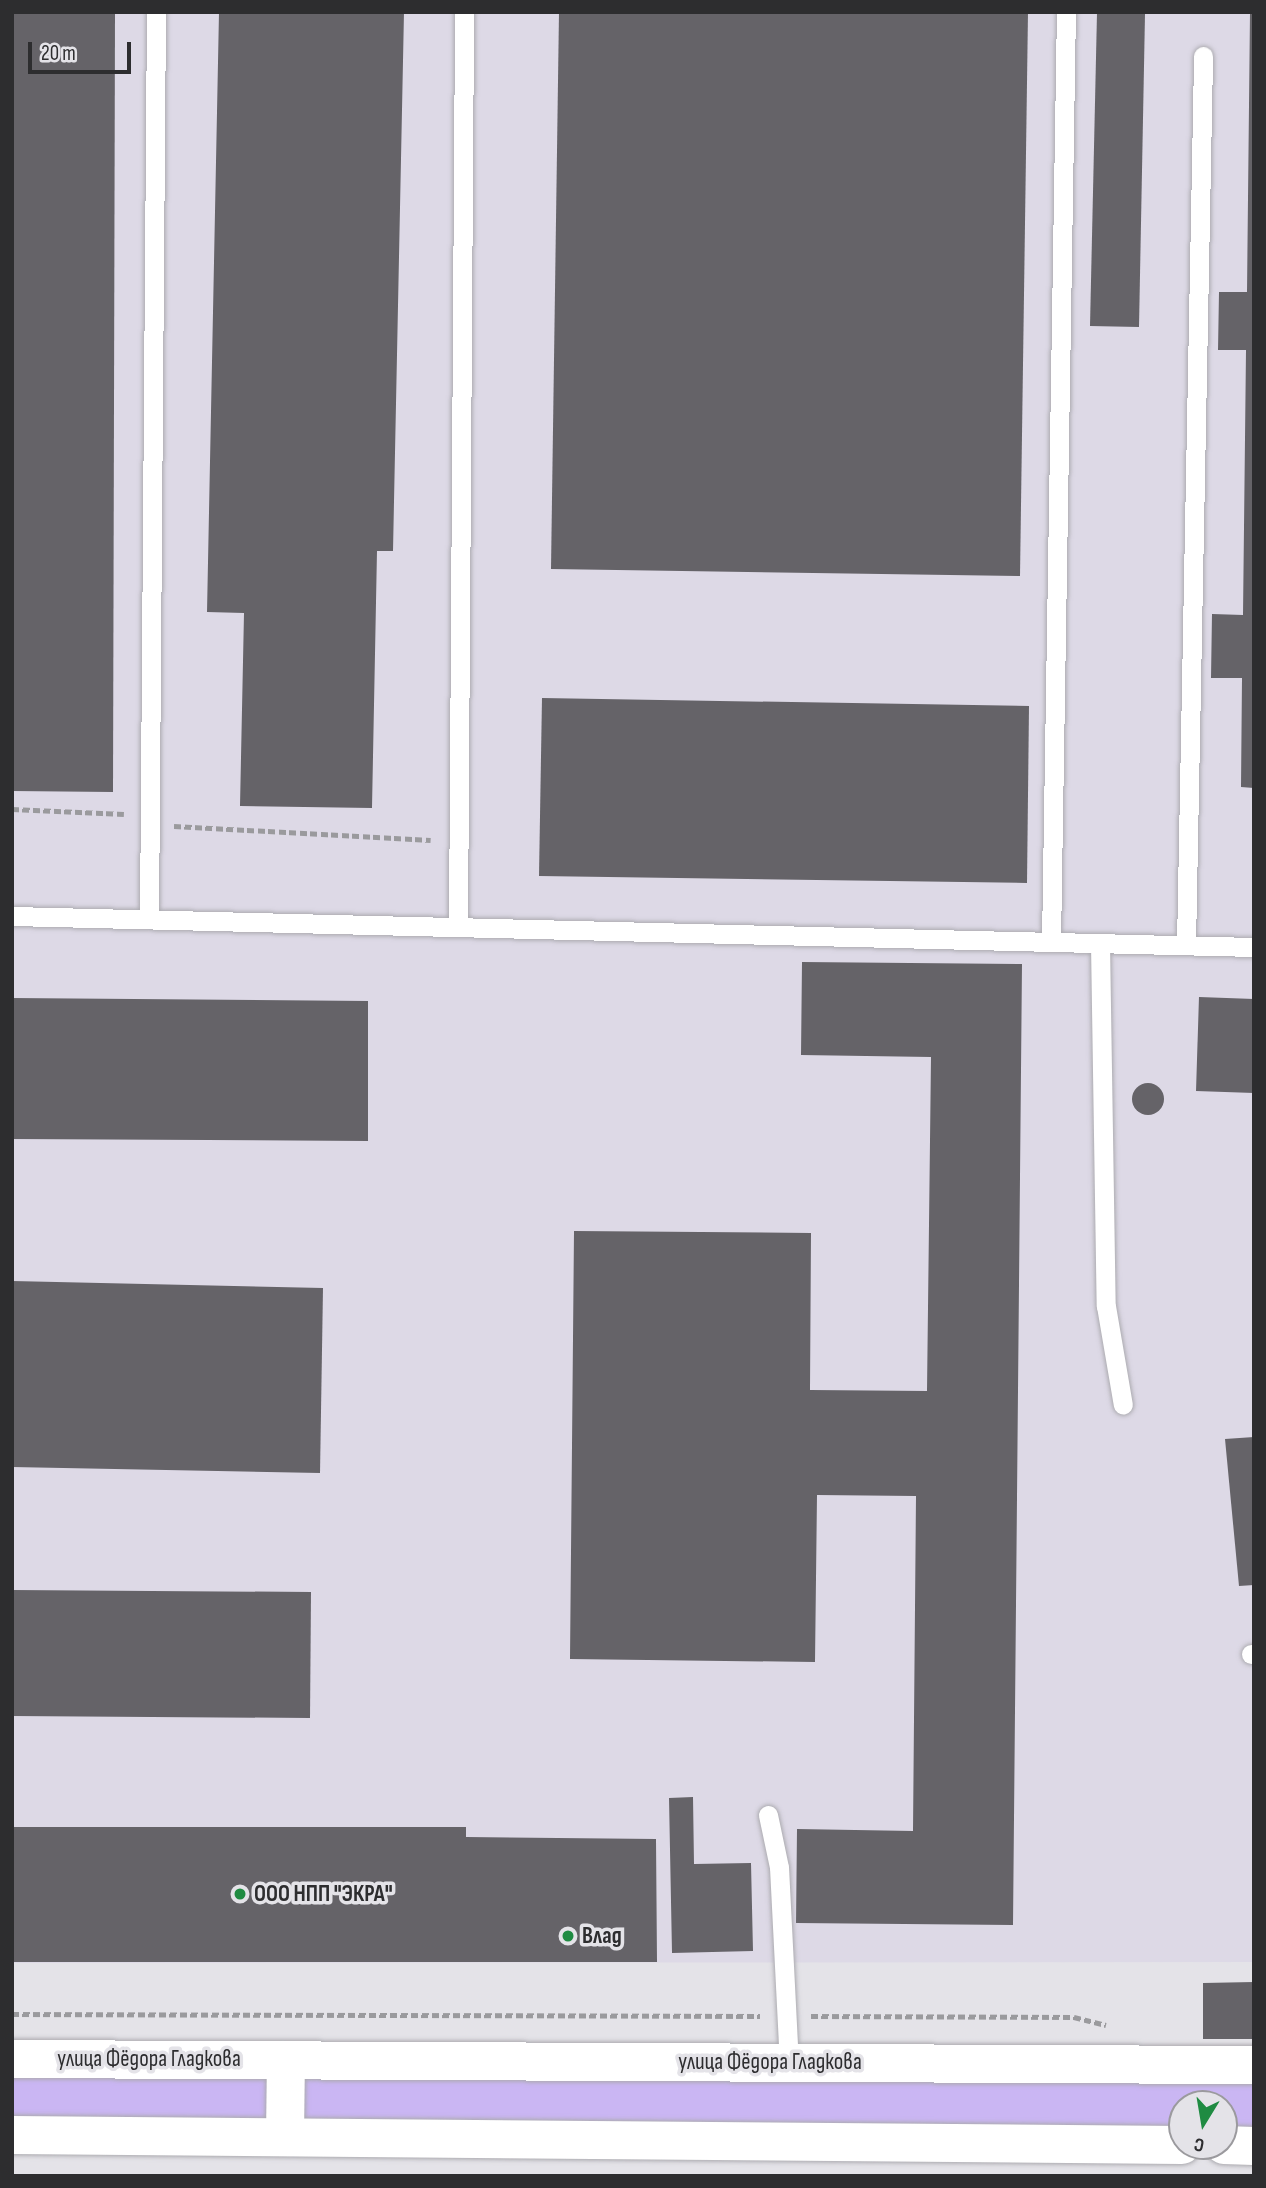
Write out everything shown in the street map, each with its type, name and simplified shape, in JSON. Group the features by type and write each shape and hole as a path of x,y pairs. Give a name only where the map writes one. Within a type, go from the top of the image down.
{"main road":[{"name":"улица Фёдора Гладкова","path":"12,2059 1254,2065"},
{"path":"285,2137 286,2060"},
{"path":"12,2135 1168,2145"}],"lane":[{"path":"149,919 156,12"},
{"path":"458,927 464,12"},
{"path":"1051,942 1066,12"},
{"path":"1186,945 1203,56"},
{"path":"12,916 1254,947"},
{"path":"1100,943 1106,1306 1123,1405"},
{"path":"768,1815 779,1867 789,2016 789,2063"}],"path":[{"path":"12,809 135,814"},
{"path":"169,826 436,840"},
{"path":"12,2014 1074,2017 1111,2027"}],"shaded area":[{"path":"12,12 1254,12 1254,1962 12,1963"},
{"path":"12,2069 1254,2073 1254,2129 1238,2129 1238,2090 1168,2090 1168,2128 12,2117"}],"building":[{"path":"12,12 115,12 113,792 12,791"},
{"path":"219,12 404,12 393,551 377,551 372,808 240,806 244,613 207,612"},
{"path":"559,12 1028,12 1020,576 551,569"},
{"path":"1250,12 1254,12 1254,788 1241,787 1242,678 1211,678 1212,614 1243,615 1246,350 1218,350 1219,292 1247,292"},
{"path":"1097,13 1145,14 1139,327 1090,326"},
{"path":"542,698 1029,706 1027,883 539,876"},
{"path":"802,962 1022,964 1013,1925 796,1923 797,1829 913,1831 916,1496 817,1495 815,1662 570,1659 574,1231 811,1233 810,1390 927,1391 931,1057 801,1055"},
{"path":"1199,997 1254,999 1254,1093 1196,1091"},
{"path":"12,998 368,1001 368,1141 12,1139"},
{"path":"1148,1083 1159,1088 1164,1099 1159,1110 1148,1115 1137,1110 1132,1099 1137,1088"},
{"path":"12,1281 323,1288 320,1473 12,1467"},
{"path":"1254,1437 1254,1585 1239,1586 1225,1439"},
{"path":"12,1590 311,1592 310,1718 12,1716"},
{"path":"693,1797 694,1864 751,1863 753,1951 672,1953 669,1798"},
{"name":"ООО НПП \"ЭКРА\"","path":"12,1827 466,1827 466,1837 656,1839 657,1962 12,1962"},
{"path":"1254,1982 1254,2039 1203,2039 1203,1983"}],"place":[{"name":"ООО НПП \"ЭКРА\"","path":"240,1894"},
{"name":"Влад","path":"568,1936"}]}
